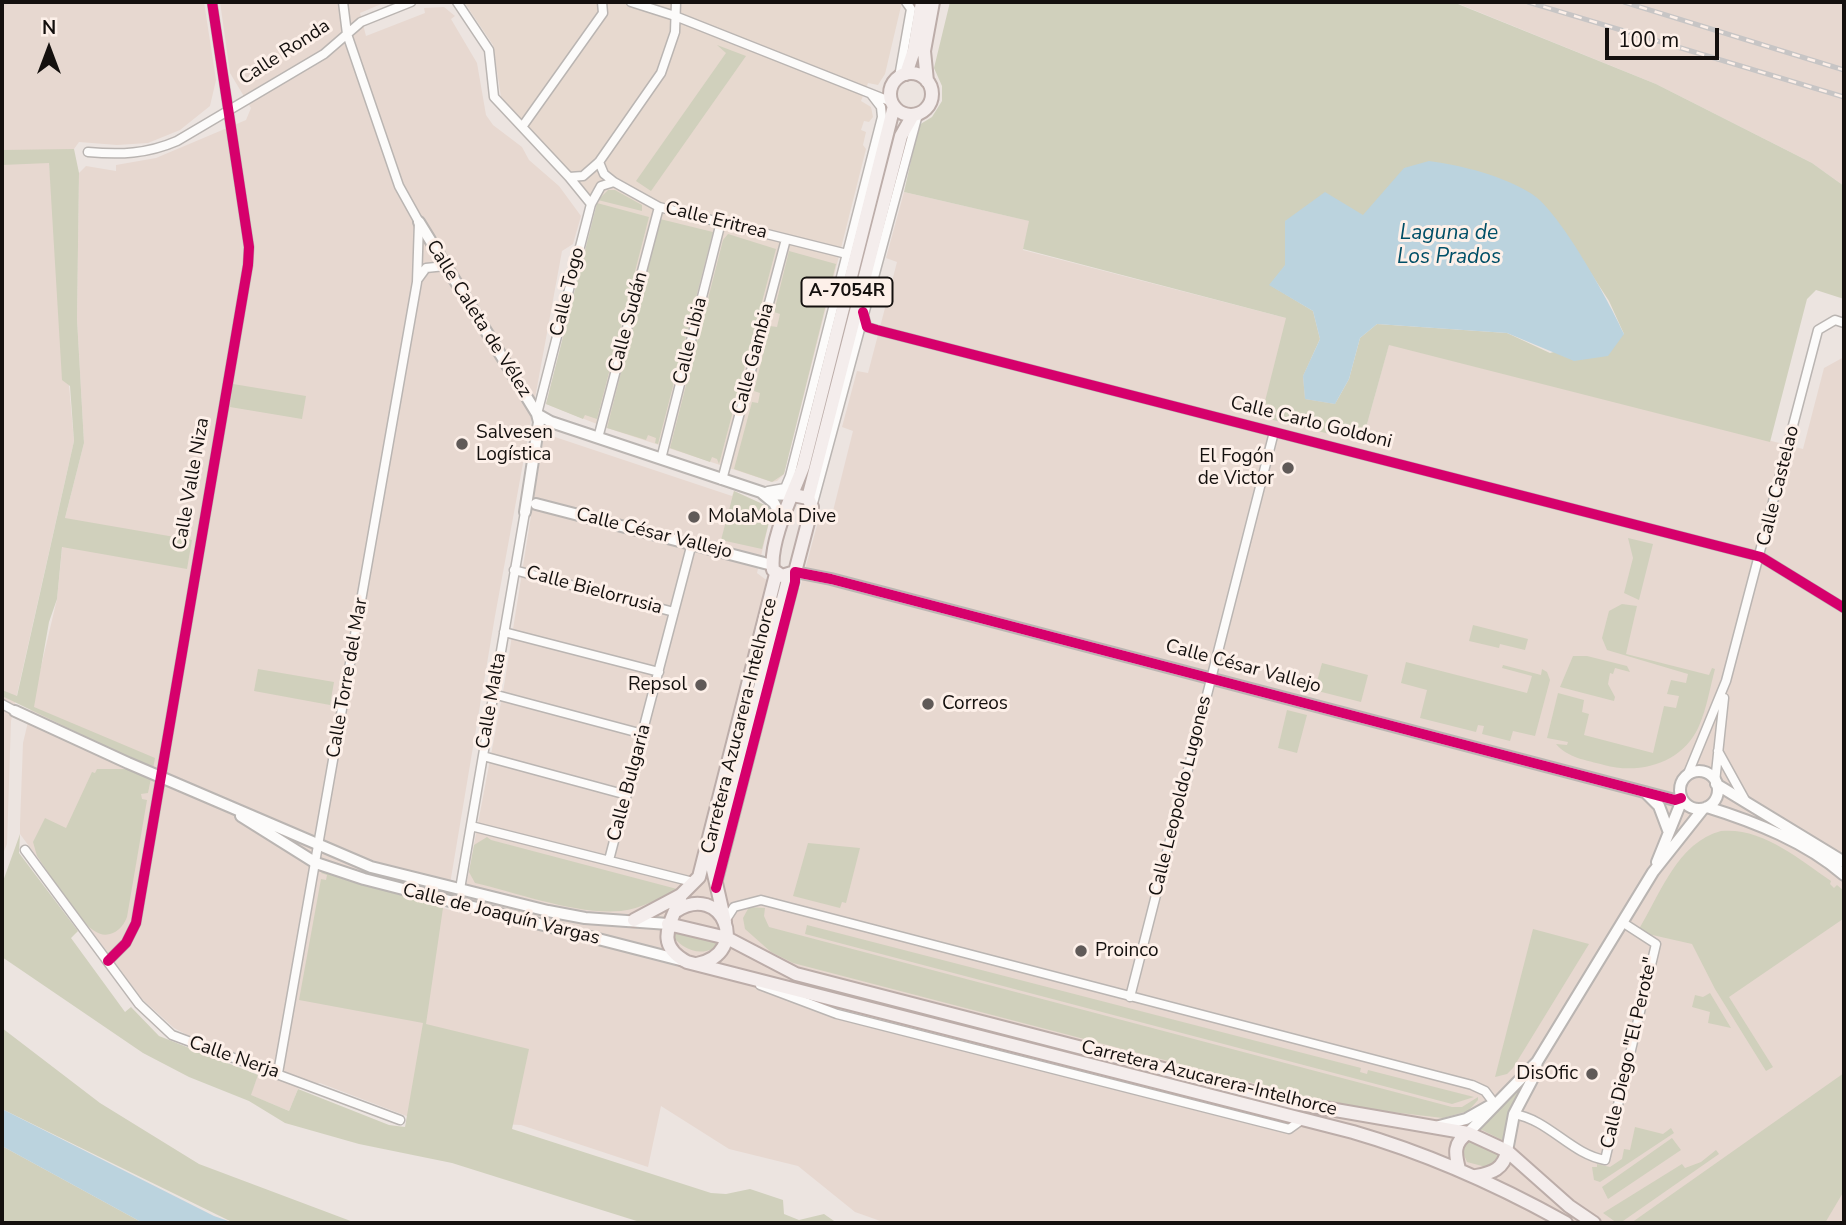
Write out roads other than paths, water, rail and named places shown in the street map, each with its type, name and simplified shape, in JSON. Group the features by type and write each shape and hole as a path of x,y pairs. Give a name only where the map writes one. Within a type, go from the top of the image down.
{"main road":[{"name":"A-7054R","path":"783,572 810,503 901,136 916,115 932,100 924,51 933,2"},
{"name":"A-7054R","path":"783,572 783,520 799,478 893,104 891,91 902,76 914,50 913,4"},
{"path":"902,76 918,74 927,81"},
{"path":"893,104 902,113 916,115"},
{"path":"793,495 810,503"},
{"name":"Carretera Azucarera-Intelhorce","path":"634,920 681,895 702,867 783,572"},
{"name":"Carretera Azucarera-Intelhorce","path":"727,938 713,870 783,572"},
{"name":"Carretera Azucarera-Intelhorce","path":"681,895 668,924 727,938 796,974 1295,1102 1468,1133 1507,1151 1569,1206 1594,1223"},
{"path":"676,911 694,903 703,904 720,913 725,922"},
{"path":"668,924 668,942 672,951 687,962 697,964 717,956 727,938"},
{"name":"Carretera Azucarera-Intelhorce","path":"687,962 1395,1144 1476,1176 1566,1223"},
{"path":"1460,1169 1455,1150 1458,1141 1468,1133"},
{"path":"1476,1176 1496,1170 1502,1165 1507,1151"}],"street":[{"name":"Calle Valle Niza","path":"108,961 127,943 136,923 248,265 249,247 212,2"},
{"name":"Calle Caleta de Vélez","path":"343,2 346,34 399,186 537,414 598,438 722,480 760,491 793,495"},
{"name":"Calle Ronda","path":"88,152 121,155 158,149 196,131 324,54 361,22 411,2"},
{"path":"457,2 489,50 494,97 591,204 601,186 614,182"},
{"path":"522,127 603,13 602,2"},
{"path":"631,2 675,16 893,104 879,130"},
{"path":"569,177 583,176 599,163 661,73 669,55 676,2"},
{"path":"760,491 785,488 797,449 879,130 881,107 871,94"},
{"path":"810,503 916,115"},
{"name":"Calle Eritrea","path":"599,163 604,174 614,182 659,207 847,254"},
{"name":"Calle Togo","path":"537,414 591,204"},
{"name":"Calle Sudán","path":"598,438 659,207"},
{"name":"Calle Torre del Mar","path":"278,1073 417,282 419,222"},
{"name":"Calle Libia","path":"661,459 721,222"},
{"name":"Calle Gambia","path":"722,480 786,239"},
{"path":"417,282 426,268 445,266"},
{"name":"Calle Carlo Goldoni","path":"863,312 867,327 877,330 1760,557 1844,608"},
{"name":"Calle Castelao","path":"1687,776 1726,681 1818,330 1835,320 1844,323"},
{"name":"Calle Malta","path":"460,889 539,422 537,414"},
{"name":"Calle Leopoldo Lugones","path":"1130,997 1274,432"},
{"path":"797,449 799,478"},
{"path":"524,512 536,504 530,496 527,484"},
{"path":"760,491 774,503 783,520"},
{"name":"Calle César Vallejo","path":"536,504 692,543 783,572 1211,677 1682,799"},
{"name":"Calle Bulgaria","path":"609,860 692,543"},
{"name":"Calle Bielorrusia","path":"514,569 674,612"},
{"path":"504,632 659,672"},
{"name":"Calle Castelao","path":"1716,783 1726,681"},
{"path":"493,694 643,734"},
{"path":"2,704 217,802"},
{"path":"1718,751 1748,804"},
{"path":"483,756 627,795"},
{"path":"1653,872 1682,799 1680,786 1687,776 1700,772 1844,862"},
{"path":"1468,1133 1494,1103 1537,1062 1653,872 1705,808 1715,800 1716,783"},
{"path":"1643,790 1659,806 1668,830"},
{"path":"1682,799 1695,809 1705,808 1757,823 1831,864 1844,876"},
{"name":"Calle de Joaquín Vargas","path":"217,802 371,867 573,916 668,924"},
{"name":"Calle de Joaquín Vargas","path":"217,802 316,863 414,894 687,962"},
{"path":"471,826 693,882"},
{"name":"Calle Nerja","path":"25,850 138,1004 172,1035 400,1120"},
{"path":"725,922 734,907 761,900 1472,1085 1485,1091 1494,1103"},
{"name":"Calle Diego \"El Perote\"","path":"1514,1114 1532,1119 1592,1158 1605,1160 1656,944 1622,922"},
{"path":"1507,1151 1514,1114 1533,1078 1537,1062"},
{"path":"1439,1126 1466,1119 1494,1103"},
{"path":"1511,1130 1524,1165"}],"water":[{"name":"Laguna de Los Prados","path":"1429,161 1495,177 1532,194 1556,219 1583,258 1624,334 1608,356 1574,361 1507,333 1377,324 1360,338 1349,379 1335,404 1305,399 1303,376 1320,339 1313,311 1269,285 1285,265 1285,221 1325,192 1363,215 1404,168"},
{"path":"2,1109 214,1216 234,1223 143,1223 2,1146"}],"railway":[{"path":"1528,2 1844,97"},
{"path":"1624,2 1844,70"}],"place":[{"name":"Salvesen Logística","path":"462,444"},
{"name":"El Fogón de Victor","path":"1288,468"},
{"name":"MolaMola Dive","path":"694,517"},
{"name":"Repsol","path":"701,685"},
{"name":"Correos","path":"928,704"},
{"name":"Proinco","path":"1081,951"},
{"name":"DisOfic","path":"1592,1074"}]}
